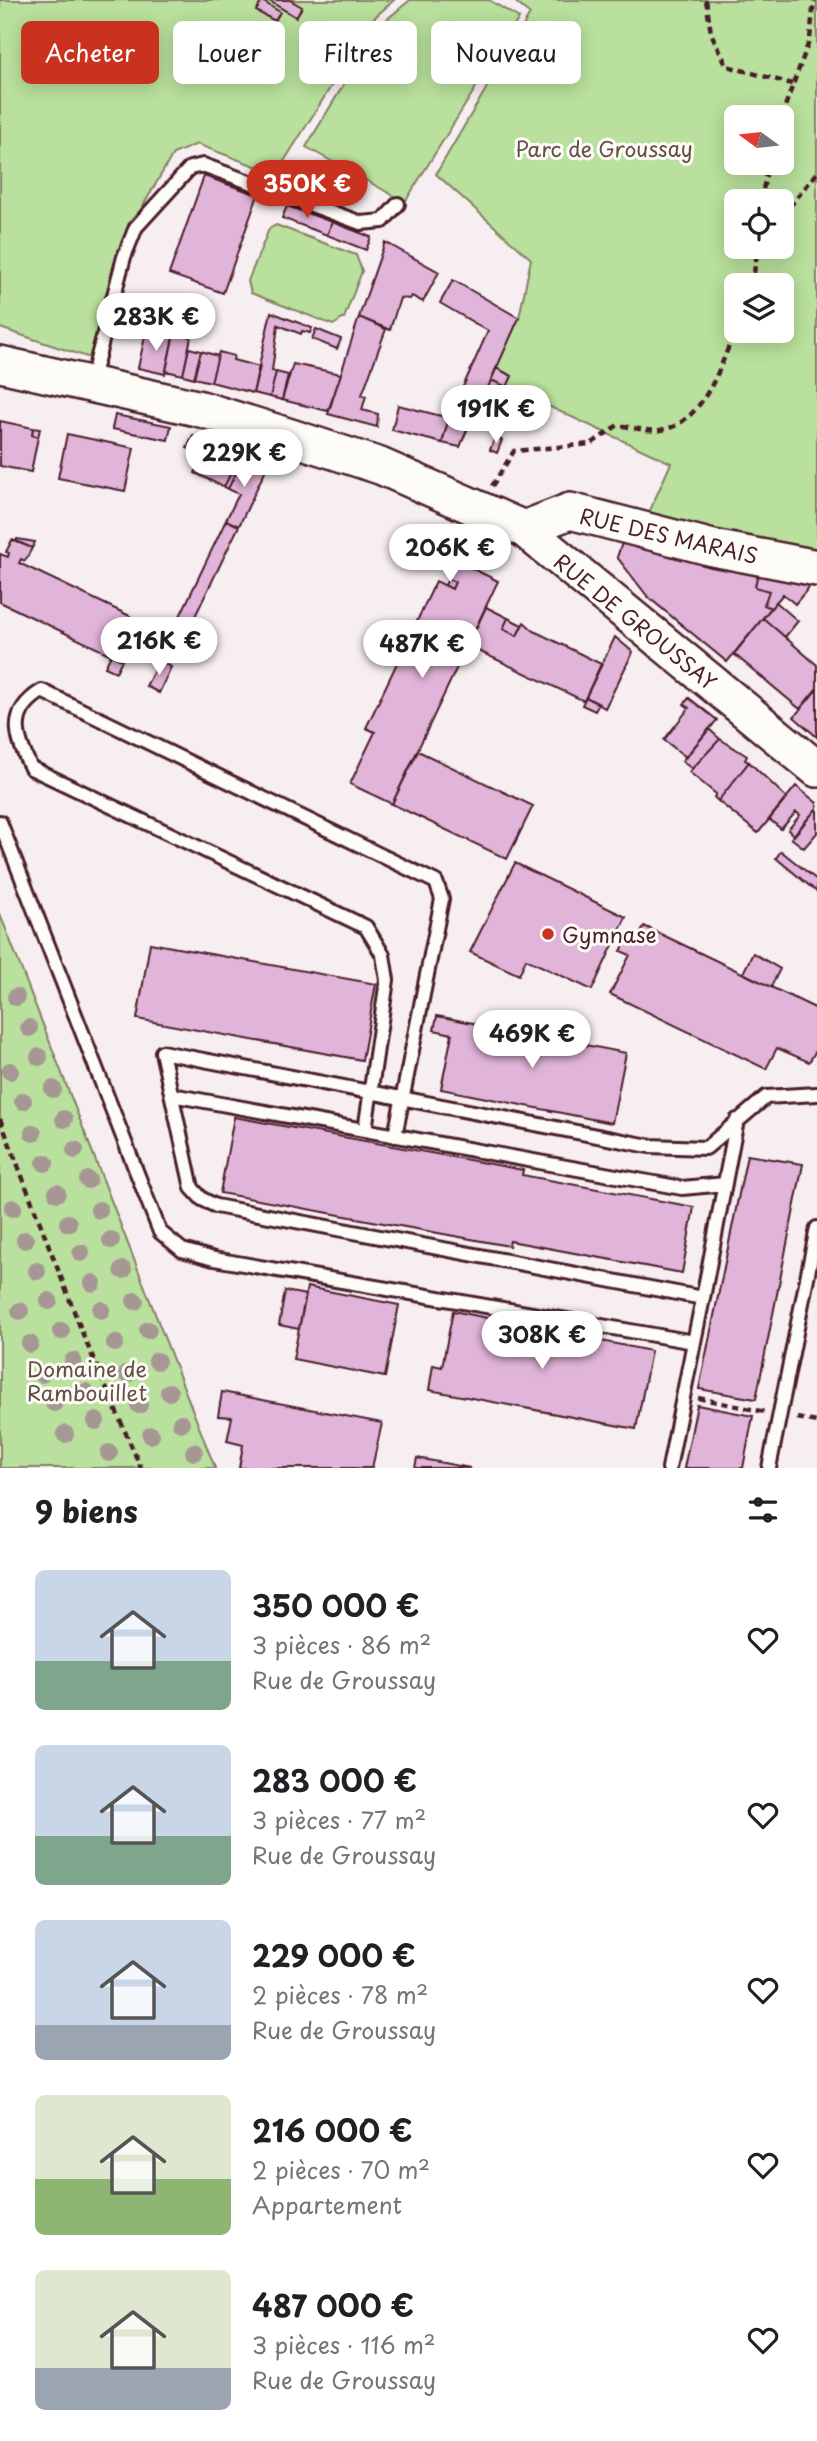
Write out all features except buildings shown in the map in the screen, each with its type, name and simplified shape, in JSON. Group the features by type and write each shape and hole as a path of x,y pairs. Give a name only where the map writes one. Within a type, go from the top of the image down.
{"main road":[{"name":"RUE DE GROUSSAY","path":"0,364 201,409 380,466 524,529 817,769"},
{"name":"RUE DES MARAIS","path":"524,529 570,511 713,548 817,568"}],"lane":[{"path":"91,383 124,257 136,227 190,168 203,165 361,223 383,221 398,204"},
{"path":"365,1130 387,980 383,955 366,927 31,768 19,744 16,725 28,700 41,691 436,882 442,899 395,1136"},
{"path":"0,822 160,1232 182,1250 214,1259 694,1342"},
{"path":"703,1298 216,1206 202,1199 192,1188 162,1052 649,1146 706,1148 766,1097 817,1094"},
{"path":"172,1096 682,1188 725,1184"},
{"path":"669,1468 737,1120"},
{"path":"769,1468 817,1228"}],"path":[{"path":"706,0 711,33 727,66 792,85"},
{"path":"785,105 810,39 816,9 814,0"},
{"path":"794,201 817,173"},
{"path":"479,508 514,451 592,444 618,425 658,431 675,427 695,410 730,343"},
{"path":"0,1119 84,1336 141,1468"},
{"path":"684,1395 817,1422"}],"green space":[{"path":"0,0 394,0 372,21 299,21 299,84 333,84 276,174 197,144 173,154 122,242 90,358 0,328"},
{"path":"410,0 489,0 519,18 517,21 431,21 431,84 478,84 405,202 306,147 344,84 417,84 417,21 385,21"},
{"name":"Parc de Groussay","path":"513,0 817,0 817,553 648,515 671,463 507,387 512,376 496,368 519,318 531,259 436,174 489,84 581,84 581,21 526,21 530,14"},
{"path":"276,225 356,255 362,271 344,318 333,325 251,293 248,281 269,229"},
{"name":"Domaine de Rambouillet","path":"0,914 215,1468 0,1468"}],"place":[{"name":"Gymnase","path":"548,934"}]}
